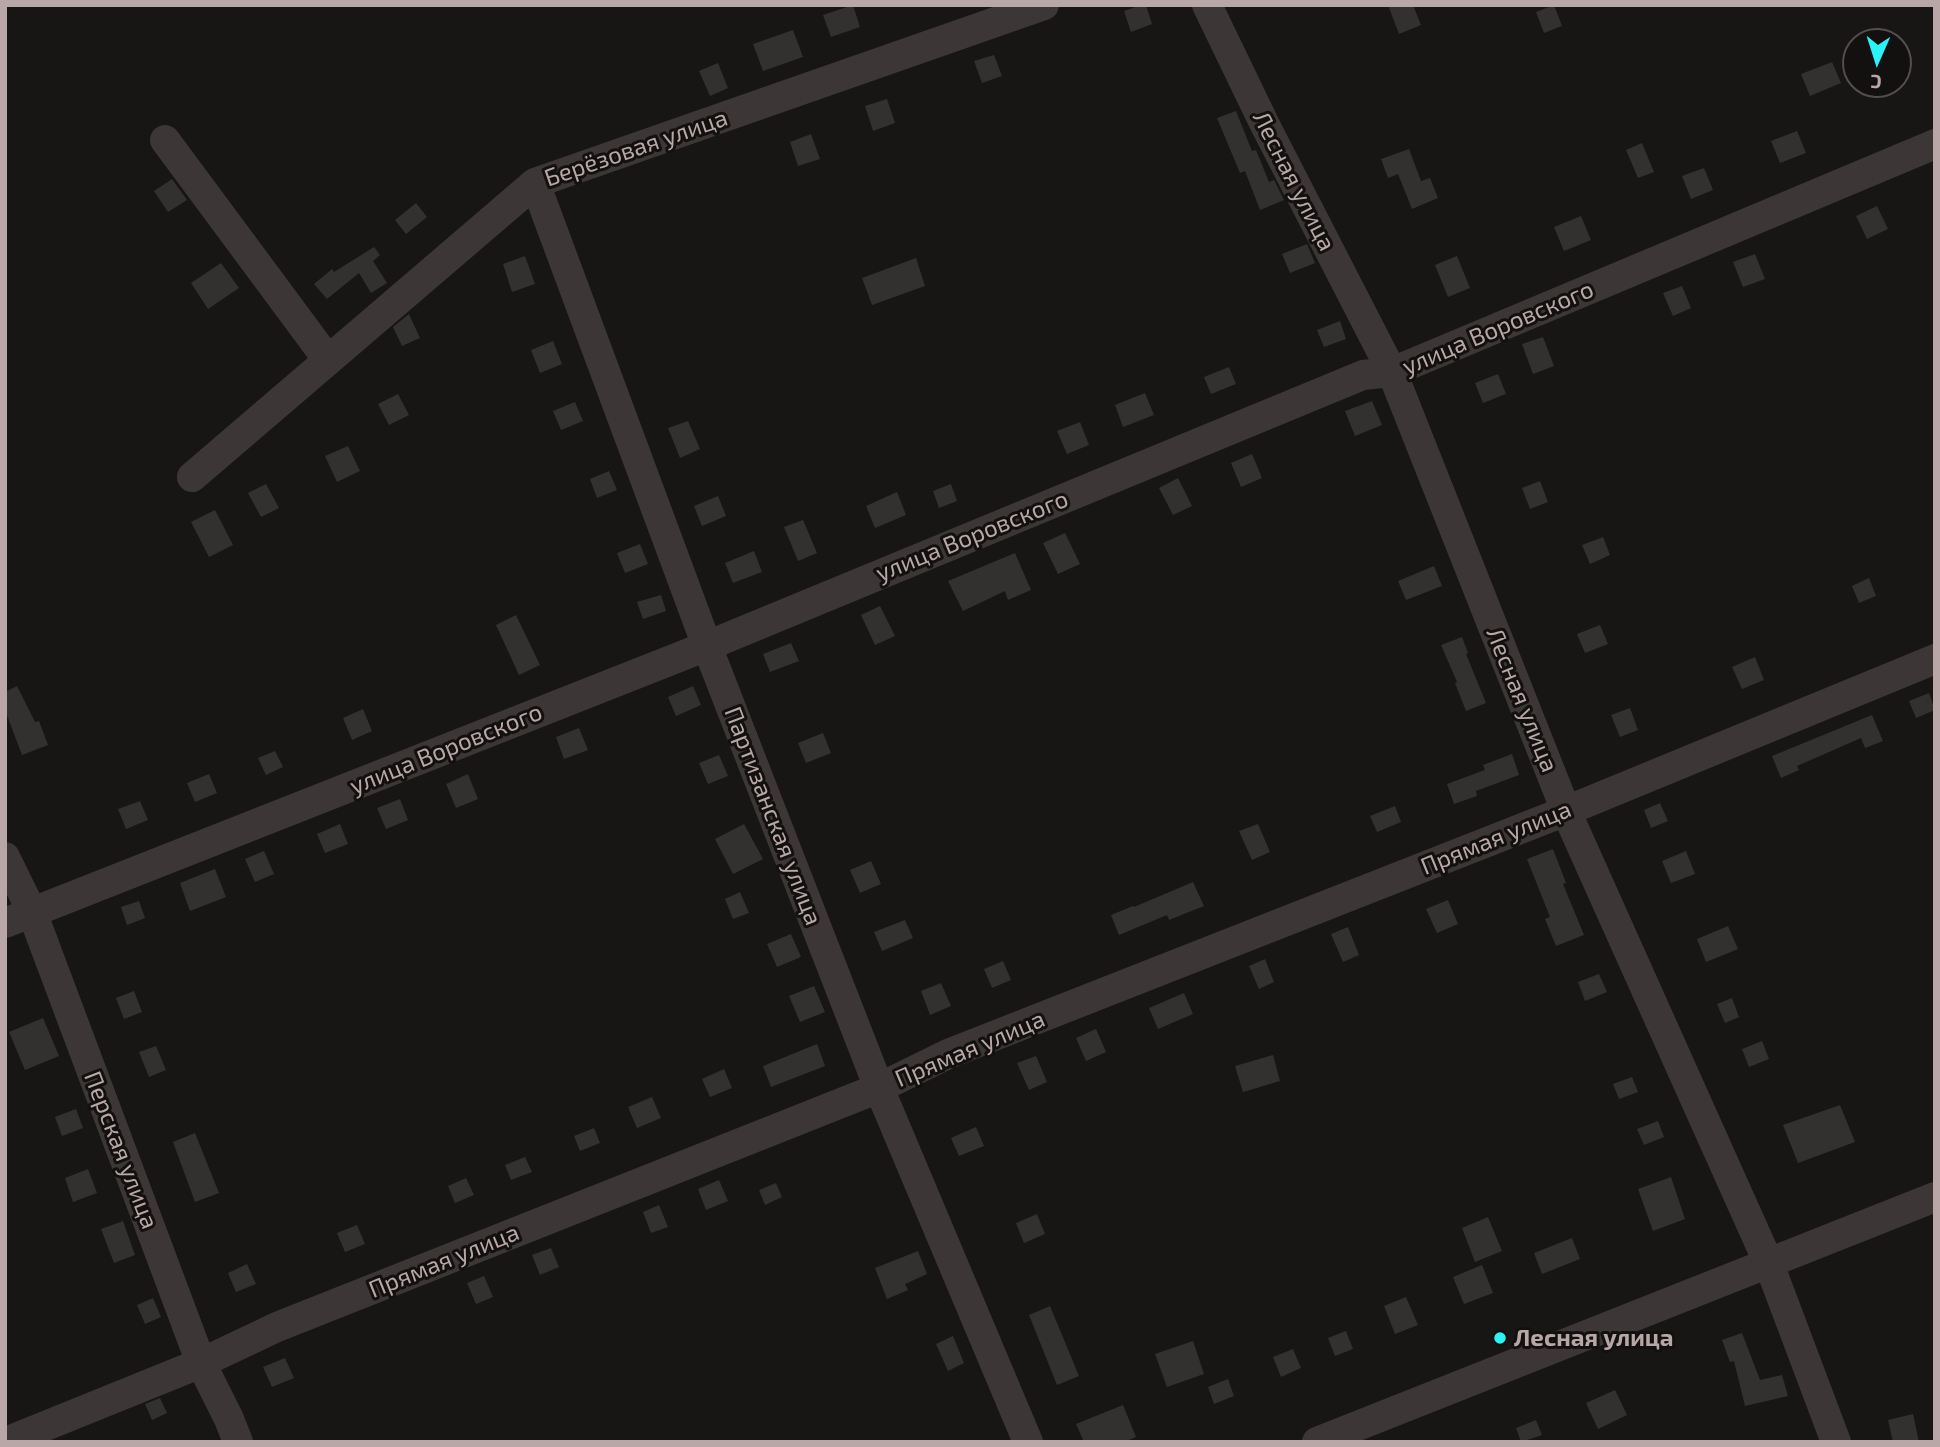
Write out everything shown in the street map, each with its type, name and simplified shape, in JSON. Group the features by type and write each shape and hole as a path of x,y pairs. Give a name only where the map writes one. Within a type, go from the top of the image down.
{"street":[{"name":"Берёзовая улица","path":"192,477 535,184 1044,5"},
{"name":"Лесная улица","path":"1207,5 1265,125 1392,372 1566,811 1769,1264 1836,1442"},
{"path":"165,140 328,360"},
{"name":"улица Воровского","path":"19,917 707,646 1363,375 1392,372 1935,144"},
{"name":"Партизанская улица","path":"535,184 707,646 879,1088 1028,1442"},
{"name":"Прямая улица","path":"6,1442 201,1363 277,1327 879,1088 948,1054 1566,811 1935,659"},
{"name":"Перская улица","path":"5,857 19,917 201,1363 238,1442"},
{"path":"1317,1442 1935,1197"}],"building":[{"path":"853,5 860,27 831,37 823,15"},
{"path":"1146,5 1152,24 1131,32 1124,11"},
{"path":"1388,5 1413,5 1421,25 1399,34"},
{"path":"1554,5 1562,26 1544,33 1536,12"},
{"path":"793,30 803,57 763,71 753,44"},
{"path":"994,55 1002,76 982,83 974,61"},
{"path":"1832,62 1841,83 1810,96 1801,74"},
{"path":"718,63 728,88 710,96 699,71"},
{"path":"887,99 895,123 873,131 865,106"},
{"path":"1236,111 1252,151 1256,150 1269,182 1274,180 1284,200 1260,210 1245,171 1240,173 1217,118"},
{"path":"1797,131 1806,153 1780,163 1771,141"},
{"path":"811,134 820,159 798,166 790,142"},
{"path":"1642,143 1654,172 1638,178 1626,150"},
{"path":"1409,149 1421,181 1430,178 1438,198 1412,209 1398,174 1388,178 1381,159"},
{"path":"1704,168 1713,190 1691,199 1682,176"},
{"path":"172,179 187,200 168,212 154,191"},
{"path":"416,203 427,217 406,234 395,220"},
{"path":"1877,206 1888,229 1867,239 1856,216"},
{"path":"1581,216 1591,240 1564,251 1554,227"},
{"path":"1307,244 1315,263 1290,273 1282,254"},
{"path":"374,247 380,255 373,261 387,283 371,293 359,273 327,299 314,284 332,269 334,272"},
{"path":"1755,254 1765,279 1743,287 1733,262"},
{"path":"525,256 535,284 512,292 503,264"},
{"path":"1457,256 1470,288 1448,297 1435,265"},
{"path":"916,258 925,286 872,305 862,278"},
{"path":"221,263 239,288 208,309 191,283"},
{"path":"1682,286 1691,308 1673,316 1663,293"},
{"path":"409,314 420,338 402,346 393,327"},
{"path":"1340,321 1346,339 1324,347 1317,330"},
{"path":"1543,337 1554,366 1533,374 1522,344"},
{"path":"553,341 562,364 540,373 531,350"},
{"path":"1229,367 1236,384 1211,394 1204,377"},
{"path":"1498,374 1506,394 1483,403 1475,383"},
{"path":"1145,393 1154,415 1123,427 1115,405"},
{"path":"398,394 409,415 389,425 378,404"},
{"path":"1372,401 1382,425 1355,436 1345,411"},
{"path":"575,402 583,421 561,430 553,411"},
{"path":"688,421 700,449 680,458 668,428"},
{"path":"1080,422 1089,445 1067,454 1057,431"},
{"path":"348,446 360,471 337,482 325,456"},
{"path":"1252,454 1262,478 1241,487 1231,463"},
{"path":"609,471 617,490 597,498 590,479"},
{"path":"1178,478 1192,506 1173,515 1159,488"},
{"path":"1540,481 1548,502 1530,509 1522,488"},
{"path":"266,484 279,508 261,517 248,493"},
{"path":"951,484 957,501 939,508 933,491"},
{"path":"897,492 906,515 875,528 866,506"},
{"path":"718,496 726,516 702,526 694,506"},
{"path":"215,510 233,545 209,557 191,522"},
{"path":"803,520 817,553 798,561 784,527"},
{"path":"1065,533 1080,564 1058,574 1043,543"},
{"path":"1603,537 1610,555 1590,564 1582,545"},
{"path":"640,544 648,564 625,573 617,553"},
{"path":"754,551 762,572 733,583 725,563"},
{"path":"1015,553 1031,590 1008,600 1005,591 963,611 948,581"},
{"path":"1434,566 1442,586 1406,600 1398,581"},
{"path":"1869,578 1876,596 1859,603 1852,586"},
{"path":"661,595 666,611 643,619 637,602"},
{"path":"880,606 895,636 875,645 861,615"},
{"path":"516,615 540,665 519,675 496,625"},
{"path":"1600,625 1608,644 1585,653 1577,634"},
{"path":"1462,637 1486,703 1466,711 1441,645"},
{"path":"791,643 799,661 770,672 763,654"},
{"path":"1755,657 1764,680 1742,689 1732,667"},
{"path":"17,686 35,722 39,721 48,745 22,755 5,710 5,692"},
{"path":"693,686 701,705 676,716 668,697"},
{"path":"1929,693 1935,710 1916,718 1909,701"},
{"path":"1630,708 1638,730 1620,737 1611,715"},
{"path":"363,709 372,731 352,740 343,718"},
{"path":"1872,715 1883,741 1865,748 1861,738 1797,766 1799,770 1781,778 1772,756"},
{"path":"579,728 588,750 564,759 556,737"},
{"path":"823,733 831,753 806,763 798,743"},
{"path":"275,751 283,767 266,775 258,758"},
{"path":"1512,754 1519,775 1476,791 1477,796 1454,804 1447,784 1485,770 1483,765"},
{"path":"719,755 728,776 708,784 699,763"},
{"path":"209,774 217,793 195,802 187,783"},
{"path":"468,774 478,799 456,808 446,784"},
{"path":"400,799 408,820 386,829 377,808"},
{"path":"140,801 148,820 126,829 118,809"},
{"path":"1660,803 1668,821 1651,828 1644,810"},
{"path":"1395,806 1401,822 1377,832 1370,816"},
{"path":"340,824 348,844 325,853 317,834"},
{"path":"744,824 763,859 733,874 715,839"},
{"path":"1258,824 1270,852 1252,860 1239,831"},
{"path":"1553,849 1566,883 1563,884 1584,935 1556,946 1545,919 1550,917 1527,859"},
{"path":"264,851 274,874 255,882 245,859"},
{"path":"1686,851 1695,874 1671,883 1662,861"},
{"path":"871,861 881,884 860,893 850,870"},
{"path":"215,869 226,897 190,911 180,883"},
{"path":"1193,882 1204,906 1169,920 1167,915 1119,935 1111,915"},
{"path":"740,892 749,913 733,919 725,899"},
{"path":"1448,900 1458,924 1437,933 1426,909"},
{"path":"139,901 145,918 127,925 121,907"},
{"path":"905,920 913,938 882,951 874,932"},
{"path":"1728,926 1738,949 1706,962 1697,939"},
{"path":"1348,927 1359,955 1343,962 1331,934"},
{"path":"791,934 801,957 777,967 767,944"},
{"path":"1265,959 1274,982 1259,989 1249,966"},
{"path":"1003,961 1011,980 992,988 984,969"},
{"path":"1599,974 1607,992 1585,1001 1578,982"},
{"path":"941,983 951,1006 930,1015 921,991"},
{"path":"814,986 825,1012 800,1022 789,996"},
{"path":"134,991 142,1012 124,1019 116,998"},
{"path":"1184,993 1193,1014 1158,1029 1149,1008"},
{"path":"1732,998 1739,1017 1725,1023 1717,1004"},
{"path":"43,1018 59,1056 25,1070 9,1032"},
{"path":"1096,1029 1106,1052 1086,1061 1076,1038"},
{"path":"1762,1041 1769,1059 1749,1067 1742,1049"},
{"path":"817,1044 825,1066 771,1087 763,1066"},
{"path":"156,1046 166,1070 149,1077 139,1052"},
{"path":"1273,1055 1280,1081 1243,1092 1235,1066"},
{"path":"1036,1056 1047,1082 1029,1090 1017,1063"},
{"path":"724,1069 732,1088 710,1097 702,1079"},
{"path":"1632,1077 1638,1092 1619,1099 1613,1084"},
{"path":"652,1097 661,1118 637,1128 628,1107"},
{"path":"1840,1105 1855,1142 1798,1163 1783,1125"},
{"path":"76,1109 83,1128 62,1136 55,1117"},
{"path":"1658,1121 1664,1137 1644,1145 1637,1129"},
{"path":"976,1127 984,1146 959,1156 951,1138"},
{"path":"594,1128 600,1143 580,1151 574,1136"},
{"path":"195,1133 219,1193 195,1202 173,1142"},
{"path":"525,1157 532,1172 511,1180 505,1165"},
{"path":"88,1169 97,1193 73,1202 65,1178"},
{"path":"1671,1177 1685,1219 1653,1231 1638,1189"},
{"path":"466,1178 474,1195 455,1203 448,1186"},
{"path":"719,1180 728,1201 706,1210 698,1189"},
{"path":"776,1183 782,1197 765,1205 759,1190"},
{"path":"659,1205 668,1227 651,1233 643,1212"},
{"path":"1037,1214 1045,1234 1024,1243 1016,1223"},
{"path":"1488,1217 1502,1251 1475,1262 1462,1228"},
{"path":"123,1221 135,1255 114,1263 101,1229"},
{"path":"357,1225 365,1244 345,1252 337,1233"},
{"path":"1572,1238 1580,1259 1542,1274 1534,1253"},
{"path":"551,1248 559,1267 540,1275 532,1255"},
{"path":"918,1251 927,1274 905,1284 908,1290 887,1299 875,1268"},
{"path":"247,1264 256,1284 236,1292 228,1273"},
{"path":"1482,1265 1493,1293 1464,1304 1453,1277"},
{"path":"484,1276 493,1297 476,1304 467,1283"},
{"path":"1406,1297 1418,1325 1395,1334 1384,1306"},
{"path":"153,1298 161,1317 145,1324 137,1305"},
{"path":"1050,1306 1079,1376 1057,1385 1029,1315"},
{"path":"1346,1331 1353,1349 1335,1356 1328,1338"},
{"path":"1742,1333 1760,1380 1782,1375 1788,1396 1745,1406 1734,1361 1730,1362 1722,1340"},
{"path":"953,1336 964,1363 948,1371 936,1344"},
{"path":"1193,1341 1204,1374 1167,1387 1155,1354"},
{"path":"1293,1349 1301,1368 1281,1377 1273,1357"},
{"path":"285,1358 294,1378 272,1387 263,1367"},
{"path":"1228,1379 1234,1396 1214,1404 1208,1387"},
{"path":"1615,1390 1627,1415 1598,1429 1586,1403"},
{"path":"160,1398 167,1413 152,1420 145,1404"},
{"path":"1123,1405 1136,1437 1124,1442 1084,1442 1076,1424"},
{"path":"1913,1414 1919,1442 1893,1442 1888,1420"},
{"path":"1536,1420 1542,1435 1521,1442 1516,1428"}],"place":[{"name":"Лесная улица","path":"1500,1338"}]}
